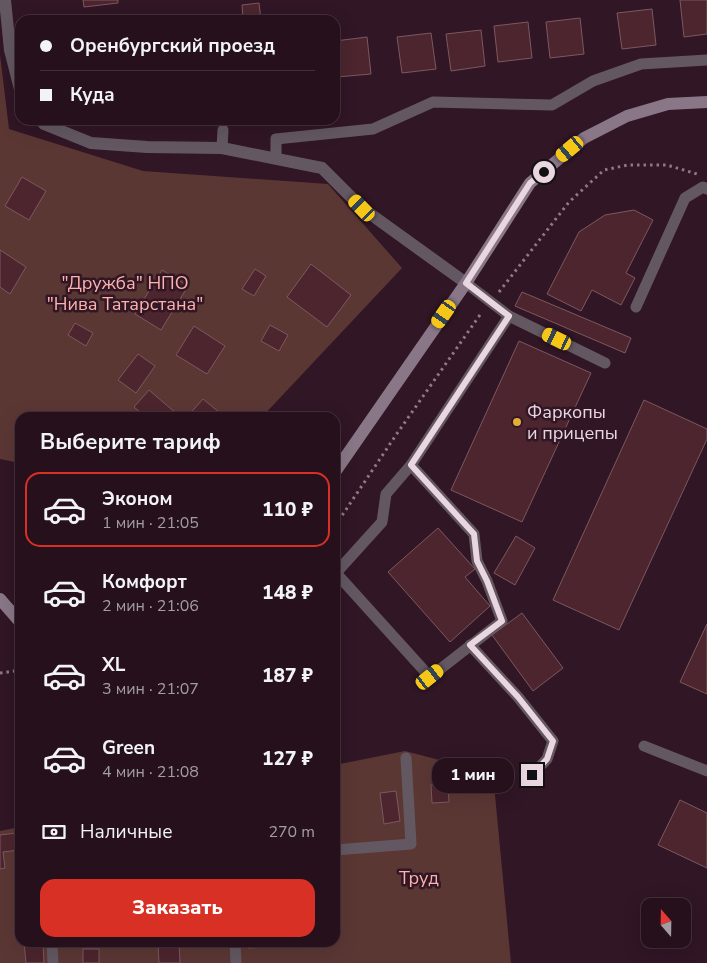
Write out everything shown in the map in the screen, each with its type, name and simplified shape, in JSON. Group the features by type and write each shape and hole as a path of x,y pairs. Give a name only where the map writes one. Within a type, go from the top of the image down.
{"main road":[{"path":"340,465 466,283 530,183 584,138 627,116 668,104 707,102"},
{"path":"0,599 15,616"}],"street":[{"path":"5,0 10,50 15,70"},
{"path":"46,125 91,143 147,147 222,148 322,168 362,208 466,283"}],"lane":[{"path":"276,158 276,139 373,130 433,102 552,105 592,81 640,64 707,60"},
{"path":"222,148 223,130"},
{"path":"636,307 685,198 703,188 707,189"},
{"path":"466,283 509,316 605,362"},
{"path":"340,568 382,522 386,494 411,465 509,316"},
{"path":"340,578 430,677 502,621 487,581 477,561 474,534 411,465"},
{"path":"470,645 518,697 553,741 547,759 532,775"},
{"path":"644,746 707,771"},
{"path":"340,850 411,844 406,758"},
{"path":"52,947 53,963"},
{"path":"234,947 236,963"}],"path":[{"path":"0,674 15,671"}],"green space":[{"name":"\"Дружба\" НПО \"Нива Татарстана\"","path":"0,55 9,129 143,171 328,184 402,268 267,412 15,412 15,462 0,459"},
{"name":"Труд","path":"405,751 493,774 511,963 0,963 0,831 15,828 15,947 340,947 340,764"}],"building":[{"path":"83,0 118,0 118,3 84,7"},
{"path":"680,0 707,0 707,34 684,37"},
{"path":"259,3 260,15 243,15 242,5"},
{"path":"652,9 656,45 622,49 617,13"},
{"path":"580,18 584,54 550,58 546,22"},
{"path":"528,22 532,58 498,62 494,26"},
{"path":"481,30 485,66 451,71 446,34"},
{"path":"431,33 436,69 402,73 397,37"},
{"path":"367,37 371,74 340,77 340,40"},
{"path":"22,177 46,191 29,220 5,206"},
{"path":"634,210 653,220 626,273 635,278 621,305 592,290 581,311 547,294 579,232 605,215"},
{"path":"0,250 26,267 10,294 0,287"},
{"path":"311,264 351,295 327,327 287,297"},
{"path":"255,269 266,276 254,296 242,289"},
{"path":"162,270 188,286 161,330 135,314"},
{"path":"522,292 631,338 625,353 515,306"},
{"path":"75,323 93,333 86,346 68,335"},
{"path":"270,325 288,335 279,351 261,341"},
{"path":"194,326 225,346 207,374 176,355"},
{"path":"519,341 591,373 522,522 451,490"},
{"path":"138,354 155,366 136,393 118,380"},
{"path":"149,390 175,412 140,412 134,407"},
{"path":"203,399 219,412 191,412"},
{"path":"644,400 707,429 707,439 619,630 553,600"},
{"path":"438,528 475,569 465,577 490,606 450,642 388,572"},
{"path":"516,536 535,548 515,585 494,573"},
{"path":"522,613 563,668 533,691 492,635"},
{"path":"707,624 707,694 680,682"},
{"path":"431,785 448,785 449,802 432,803"},
{"path":"396,791 400,821 384,824 380,793"},
{"path":"680,800 707,813 707,868 658,845"},
{"path":"15,833 15,850 3,852 5,868 0,869 0,835"},
{"path":"24,947 43,947 44,963 26,963"},
{"path":"158,947 179,947 180,963 159,963"},
{"path":"83,949 99,949 99,963 83,963"}],"place":[{"name":"Фаркопы и прицепы","path":"517,422"}],"route":[{"path":"532,775 547,759 553,741 518,697 470,645 502,621 487,581 477,561 474,534 411,465 509,316 466,283 530,183 544,172"}]}
